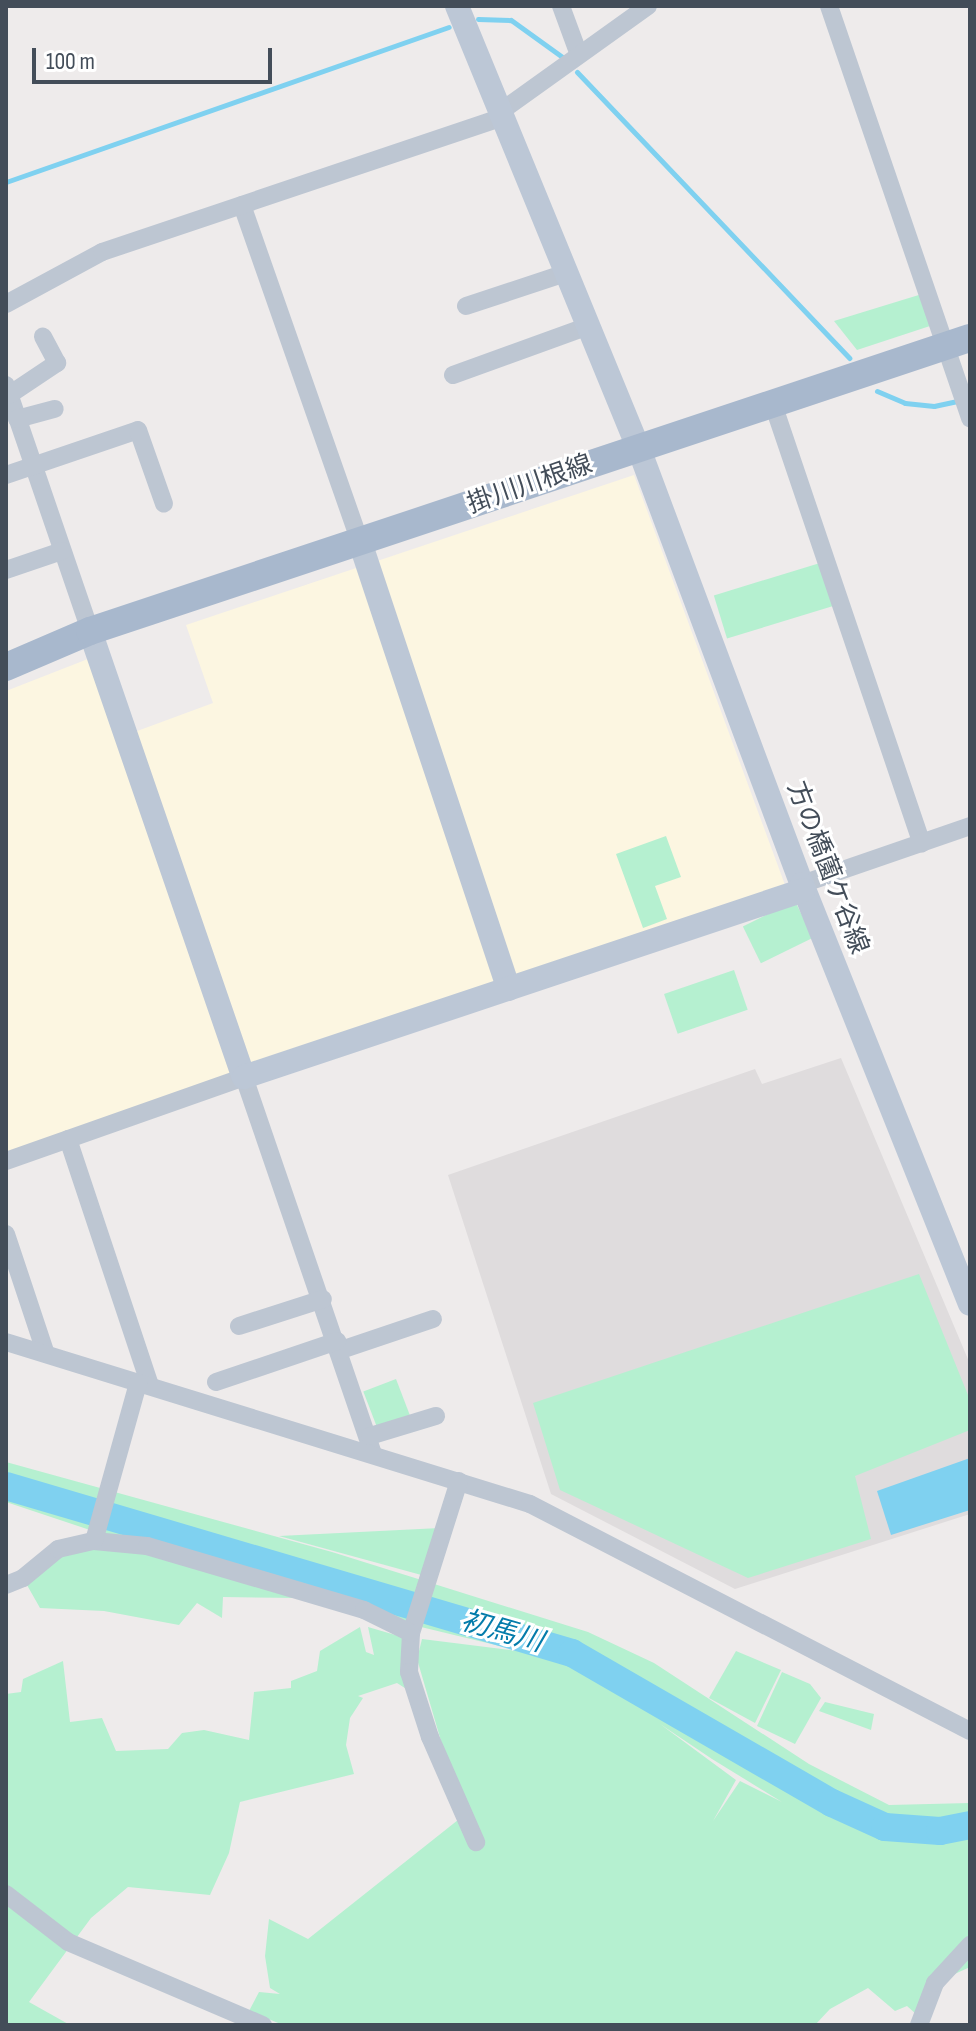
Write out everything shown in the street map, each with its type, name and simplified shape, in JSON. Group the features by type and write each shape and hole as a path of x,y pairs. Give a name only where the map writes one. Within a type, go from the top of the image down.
{"main road":[{"name":"掛川川根線","path":"6,667 90,631 958,342"},
{"name":"掛川川根線","path":"6,646 90,631"}],"street":[{"name":"方の橋薗ケ谷線","path":"457,6 639,449 803,887 970,1304"},
{"path":"561,6 579,55"},
{"path":"6,304 102,252 501,115 648,6"},
{"path":"829,6 958,342 970,419"},
{"path":"242,205 360,542 509,989"},
{"path":"466,306 566,273"},
{"path":"453,375 588,326"},
{"path":"43,337 57,363 8,390 32,467 372,1444"},
{"path":"773,404 922,843"},
{"path":"17,419 55,409"},
{"path":"6,475 138,430 164,504"},
{"path":"6,570 62,551"},
{"path":"6,1161 803,887 970,826"},
{"path":"68,1139 144,1384 96,1535"},
{"path":"6,1234 46,1354"},
{"path":"239,1326 323,1299"},
{"path":"216,1382 433,1319"},
{"path":"6,1342 144,1384 372,1444 459,1481 530,1504 623,1548 970,1731"},
{"path":"372,1444 436,1416"},
{"path":"459,1481 412,1630 409,1672 430,1737 476,1842"},
{"path":"6,1585 23,1578 58,1549 96,1535 160,1549 364,1610 412,1630"},
{"path":"6,1894 68,1942 263,2025"},
{"path":"919,2025 935,1983 970,1945"}],"shaded area":[{"path":"634,475 785,885 6,1155 6,691 93,657 121,737 213,703 186,625"},
{"path":"841,1058 970,1364 970,1514 735,1589 551,1494 448,1175 755,1069 762,1084"}],"green space":[{"path":"922,294 933,325 857,350 834,321"},
{"path":"820,563 833,606 727,638 714,595"},
{"path":"666,836 681,877 655,886 667,919 643,928 616,854"},
{"path":"795,901 813,938 761,963 743,926"},
{"path":"734,970 748,1010 678,1034 664,994"},
{"path":"919,1274 970,1400 970,1430 855,1476 871,1539 748,1578 560,1490 533,1403"},
{"path":"396,1379 411,1419 379,1432 363,1392"},
{"path":"6,1462 332,1552 588,1632 654,1663 809,1764 889,1805 970,1803 970,1967 935,1983 926,2023 907,2006 895,2011 868,1988 830,2009 815,2025 283,2025 249,2011 259,1992 280,1994 270,1988 265,1956 269,1919 308,1939 463,1816 417,1659 422,1639 525,1652 301,1598 223,1597 222,1618 197,1603 179,1625 104,1611 40,1608 23,1578 102,1534 6,1502","holes":["660,1724 782,1802 740,1781 713,1821 736,1780"]},
{"path":"440,1528 425,1576 279,1536"},
{"path":"360,1627 366,1652 374,1655 368,1627 409,1639 408,1690 397,1683 358,1696 363,1698 350,1718 346,1745 354,1774 240,1802 229,1853 210,1895 128,1887 91,1918 29,2002 70,2025 6,2025 6,1694 21,1692 23,1679 63,1661 70,1722 102,1718 116,1751 168,1749 182,1733 204,1730 249,1740 254,1692 291,1688 291,1681 317,1671 320,1651"},
{"path":"736,1651 781,1670 755,1723 709,1698"},
{"path":"782,1672 810,1684 821,1698 795,1744 757,1726"},
{"path":"825,1702 874,1714 871,1730 819,1711"}],"water":[{"path":"970,1458 970,1510 891,1535 877,1491"}],"waterway":[{"path":"478,19 511,20 561,56"},
{"path":"6,182 449,27"},
{"path":"577,72 849,358"},
{"path":"877,391 905,403 934,406 958,401"},
{"name":"初馬川","path":"6,1486 572,1653 832,1803 885,1827 940,1831 970,1825"}]}
